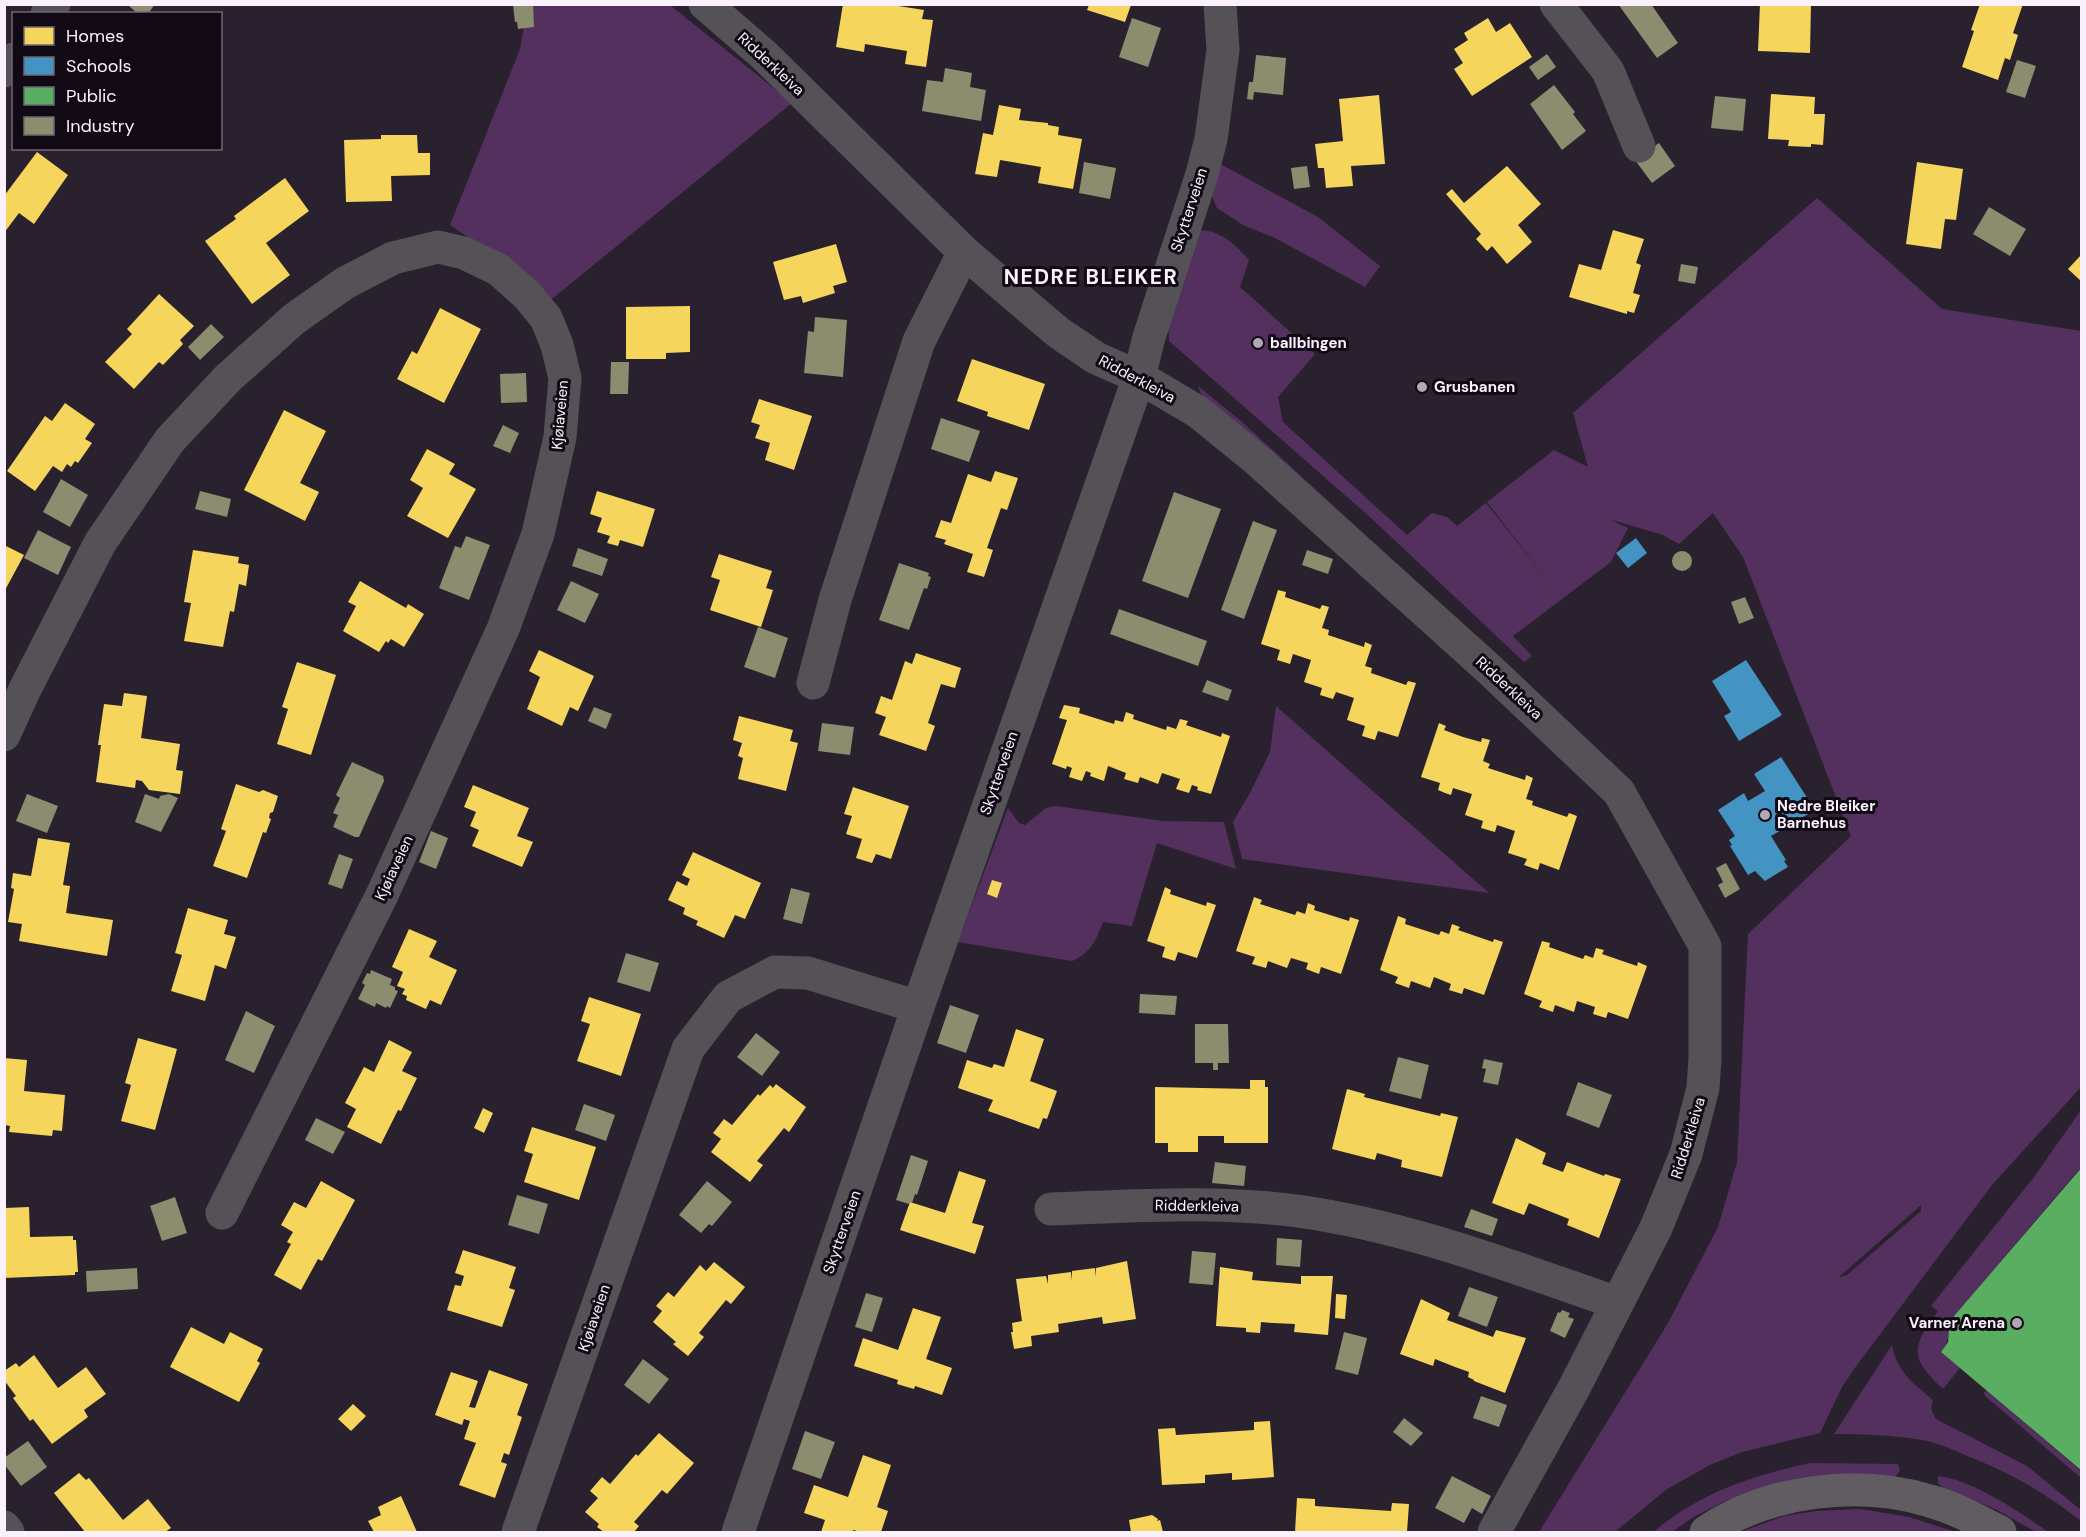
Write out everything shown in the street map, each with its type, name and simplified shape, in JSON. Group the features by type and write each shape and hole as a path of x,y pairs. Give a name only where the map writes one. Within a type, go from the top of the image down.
{"main road":[{"path":"1706,1533 1720,1523 1760,1505 1804,1494 1845,1490 1884,1491 1928,1500 1961,1512 2000,1533"}],"street":[{"name":"Ridderkleiva","path":"705,4 764,55 963,252 1059,333 1096,358 1139,377 1198,412 1257,460 1489,669 1618,792 1705,946 1703,1088 1681,1164 1656,1228 1574,1388 1494,1533"},
{"name":"Skytterveien","path":"738,1533 918,1007 1139,377 1149,337 1202,174 1211,139 1223,50 1220,4"},
{"path":"1556,4 1608,71 1639,146"},
{"name":"Kjøiaveien","path":"4,735 100,543 170,440 228,378 294,319 345,283 393,258 438,247 464,253 499,270 527,295 546,318 557,345 565,378 560,437 538,534 503,629 382,895 222,1214"},
{"path":"813,683 835,600 919,341 963,252"},
{"name":"Kjøiaveien","path":"518,1533 688,1049 728,997 775,972 808,973 918,1007"},
{"name":"Ridderkleiva","path":"1051,1209 1203,1204 1297,1211 1438,1242 1617,1303"},
{"path":"4,1527 8,1533"}],"shaded area":[{"path":"528,5 670,5 792,103 547,303 525,276 450,225 520,49"},
{"path":"1215,161 1318,217 1380,266 1365,287 1275,238 1243,225 1217,208 1208,187"},
{"path":"1817,198 1942,309 2081,331 2081,1087 1992,1185 1854,1369 1842,1387 1820,1433 1742,1452 1710,1465 1667,1489 1615,1532 1539,1532 1668,1323 1718,1227 1737,1162 1748,934 1851,836 1743,557 1713,513 1679,544 1663,535 1609,519 1628,528 1611,562 1513,636 1532,656 1524,662 1371,518 1169,341 1168,316 1200,230 1215,233 1228,240 1249,260 1240,287 1315,354 1278,397 1283,422 1407,535 1432,513 1447,517 1457,526 1486,503 1548,581 1487,502 1554,450 1588,467 1573,413","holes":["1921,1205 1921,1211 1847,1275 1838,1278"]},
{"path":"1198,386 1241,421 1513,670 1201,394"},
{"path":"1276,706 1489,893 1242,859 1233,822 1270,752"},
{"path":"1056,806 1163,821 1224,822 1236,869 1157,843 1132,926 1103,922 1088,950 1072,961 958,942 1008,808 1019,823 1025,825 1046,808"},
{"path":"2081,1110 2081,1167 1954,1316 1948,1339 1941,1352 1960,1368 1943,1389 1919,1359 1919,1343 1938,1311 1931,1306 2034,1177"},
{"path":"1892,1345 1902,1370 1933,1400 1931,1409 1936,1419 2027,1466 2081,1510 2081,1521 2054,1501 2015,1478 1940,1445 1900,1437 1834,1434"},
{"path":"1986,1390 2081,1471 2081,1478 1985,1396"},
{"path":"1811,1463 1898,1464 1900,1470 1896,1476 1887,1478 1829,1475 1794,1479 1725,1501 1692,1518 1672,1532 1653,1532 1690,1506 1727,1487"},
{"path":"1938,1476 1981,1490 2048,1532 2036,1532 1995,1509 1943,1488 1938,1483"},
{"path":"1861,1509 1909,1517 1956,1532 1740,1532 1784,1516 1816,1511"}],"building: Homes":[{"path":"843,4 886,4 924,10 922,19 933,20 926,67 905,64 907,51 865,44 864,52 836,47"},
{"path":"1760,4 1811,4 1810,53 1758,51"},
{"path":"1980,4 2023,4 2013,33 2018,35 2010,60 2005,58 1998,80 1962,67"},
{"path":"1089,5 1131,5 1125,22 1087,10"},
{"path":"1488,18 1496,32 1510,23 1532,57 1472,96 1454,69 1463,63 1454,49 1468,40 1464,33"},
{"path":"1771,94 1815,97 1814,114 1825,114 1823,145 1788,146 1789,140 1768,139"},
{"path":"1379,95 1385,164 1351,166 1353,186 1326,188 1324,168 1318,168 1315,144 1343,141 1339,99"},
{"path":"999,105 1021,109 1019,120 1048,123 1048,125 1059,127 1058,135 1082,139 1073,189 1038,183 1041,167 1000,160 997,177 975,174 983,133 993,135"},
{"path":"381,135 417,135 418,153 430,153 430,175 391,176 392,201 346,202 344,140 381,139"},
{"path":"37,152 68,175 34,224 19,213 4,233 4,196"},
{"path":"1917,162 1963,169 1956,220 1945,219 1941,249 1906,244"},
{"path":"1507,166 1541,204 1518,225 1532,242 1507,264 1492,246 1487,251 1476,239 1481,234 1446,194 1452,189 1464,203"},
{"path":"285,178 309,211 266,243 290,275 252,304 205,241 236,219 234,216"},
{"path":"1613,230 1644,239 1636,263 1641,265 1633,293 1640,295 1634,313 1627,311 1627,314 1569,297 1579,264 1601,270"},
{"path":"836,244 847,282 833,286 835,293 803,303 801,296 784,300 773,262"},
{"path":"2082,254 2082,282 2068,269"},
{"path":"159,294 194,326 180,340 183,344 163,365 159,362 134,389 105,362 132,334 127,329"},
{"path":"690,306 690,352 666,353 666,359 626,359 626,307"},
{"path":"440,308 481,329 444,403 397,379 412,351 417,354"},
{"path":"972,359 1045,384 1029,430 987,416 988,412 957,401"},
{"path":"759,399 812,416 794,470 765,460 770,443 755,438 760,425 751,422"},
{"path":"65,403 95,424 85,439 92,443 78,463 75,461 71,467 67,464 62,472 53,466 35,491 7,471 45,416 52,421"},
{"path":"284,410 326,431 300,483 319,492 305,521 244,490"},
{"path":"427,449 455,464 449,474 476,489 448,538 407,516 423,488 410,480"},
{"path":"995,471 1018,478 1007,510 1001,508 987,548 993,550 984,577 967,572 973,554 944,544 946,540 935,537 941,520 951,523 968,474 991,482"},
{"path":"597,491 655,509 643,547 620,540 618,546 607,543 610,536 597,532 602,518 590,514"},
{"path":"4,545 24,555 4,592"},
{"path":"193,550 239,557 238,563 249,565 246,586 239,584 234,612 230,611 223,647 184,641 191,603 184,602"},
{"path":"719,554 772,571 766,588 773,590 761,627 710,610 720,580 711,577"},
{"path":"360,581 406,608 408,604 424,614 404,647 391,639 388,643 386,641 379,652 343,631 356,606 348,602"},
{"path":"1278,590 1286,592 1285,597 1320,609 1322,605 1329,607 1322,628 1329,630 1328,635 1364,647 1365,642 1372,645 1365,666 1372,668 1371,673 1406,685 1408,681 1416,683 1398,737 1378,731 1375,740 1362,736 1365,726 1347,720 1354,698 1336,692 1333,699 1320,695 1322,688 1304,682 1311,660 1293,654 1290,664 1277,660 1280,650 1261,644"},
{"path":"539,650 594,676 578,711 570,707 562,726 527,709 540,677 529,671"},
{"path":"916,653 961,668 955,688 941,684 928,723 935,726 926,751 879,735 886,717 875,713 881,696 892,700 905,661 912,664"},
{"path":"297,662 336,675 311,755 277,744 288,709 282,707"},
{"path":"124,693 147,696 141,738 180,744 176,770 183,771 180,794 149,790 142,781 136,780 135,788 96,782 104,704 122,706"},
{"path":"1064,705 1080,708 1079,713 1114,724 1115,720 1123,722 1126,712 1134,715 1133,719 1166,730 1167,726 1176,729 1180,719 1188,721 1186,725 1221,737 1222,733 1230,736 1211,794 1197,790 1198,787 1192,785 1189,793 1176,789 1180,779 1162,773 1158,784 1140,777 1138,783 1124,779 1126,773 1108,766 1104,781 1090,776 1091,773 1086,771 1082,781 1069,777 1072,768 1067,766 1066,769 1052,764 1067,720 1059,718"},
{"path":"739,716 793,730 790,741 798,743 786,791 738,779 743,758 738,756 742,743 733,740"},
{"path":"1439,723 1446,726 1444,730 1463,737 1481,742 1482,738 1490,740 1483,761 1490,764 1488,768 1525,780 1526,775 1533,778 1526,799 1533,801 1532,805 1567,817 1569,813 1577,816 1559,870 1540,863 1538,870 1524,865 1527,859 1508,853 1515,831 1497,825 1495,832 1481,828 1483,821 1465,815 1472,794 1453,788 1451,795 1438,790 1440,783 1421,777"},
{"path":"236,784 278,796 273,812 270,813 269,818 271,819 266,833 263,832 247,878 213,866 226,831 221,829"},
{"path":"473,785 529,808 517,836 533,842 522,867 472,846 479,830 470,826 476,812 464,807"},
{"path":"853,787 909,806 891,859 876,854 872,863 856,858 862,839 846,834 852,816 844,814"},
{"path":"38,838 70,843 63,885 70,886 66,913 113,920 107,956 19,941 22,924 8,922 14,889 11,888 13,873 31,876"},
{"path":"693,852 761,883 745,919 735,915 724,938 696,925 698,921 683,914 685,908 668,900 677,881 687,886 690,879 682,875"},
{"path":"992,880 1002,883 997,898 987,894"},
{"path":"1165,887 1171,890 1170,894 1206,906 1207,902 1216,905 1197,958 1178,952 1175,961 1162,957 1165,947 1147,941"},
{"path":"1254,897 1262,900 1260,904 1295,915 1297,911 1305,914 1308,903 1315,906 1314,910 1349,921 1350,917 1359,920 1341,974 1321,967 1319,974 1306,969 1308,963 1291,958 1287,968 1268,961 1266,968 1252,964 1255,957 1236,951"},
{"path":"188,908 228,920 224,934 236,937 226,969 215,965 205,1001 171,991 182,955 175,953"},
{"path":"1398,916 1406,919 1405,924 1439,935 1441,931 1449,934 1452,924 1460,927 1458,930 1493,942 1494,939 1503,942 1484,995 1464,988 1462,994 1449,990 1451,984 1434,977 1430,988 1411,981 1409,988 1395,983 1398,977 1380,970"},
{"path":"409,929 437,941 429,957 457,970 441,1005 430,1000 426,1009 406,1000 407,996 402,994 405,989 397,986 403,972 392,967"},
{"path":"1542,941 1550,943 1549,947 1583,959 1585,955 1593,958 1596,948 1604,950 1602,954 1637,966 1638,962 1647,966 1628,1019 1608,1012 1606,1018 1593,1014 1595,1007 1577,1001 1574,1012 1555,1005 1553,1012 1539,1007 1542,1001 1524,994"},
{"path":"589,997 641,1014 621,1076 577,1061 590,1024 581,1021"},
{"path":"1016,1029 1044,1039 1030,1081 1057,1091 1047,1119 1043,1118 1039,1129 988,1111 993,1100 958,1088 967,1060 992,1068 994,1064 1004,1067"},
{"path":"138,1038 177,1049 155,1130 121,1121 131,1085 125,1083"},
{"path":"389,1040 412,1052 402,1071 417,1078 381,1144 347,1127 356,1109 345,1103 364,1067 374,1072"},
{"path":"4,1058 27,1060 24,1091 65,1095 62,1131 53,1130 52,1136 9,1132 10,1126 4,1125"},
{"path":"1250,1080 1265,1080 1265,1087 1268,1087 1268,1143 1224,1143 1224,1136 1198,1136 1198,1152 1168,1152 1168,1143 1155,1143 1155,1087 1250,1089"},
{"path":"776,1084 806,1107 789,1132 784,1128 757,1161 763,1165 750,1182 711,1152 721,1139 713,1133 724,1119 732,1125 758,1094 760,1096 770,1085 773,1088"},
{"path":"1347,1089 1365,1094 1364,1097 1423,1112 1458,1117 1442,1177 1401,1167 1402,1160 1377,1153 1375,1160 1332,1149"},
{"path":"483,1108 493,1113 484,1133 474,1128"},
{"path":"532,1127 596,1147 579,1200 524,1182 533,1154 524,1151"},
{"path":"1516,1138 1546,1153 1542,1164 1563,1172 1567,1162 1604,1176 1605,1174 1621,1179 1599,1238 1567,1225 1569,1219 1529,1203 1524,1215 1492,1203"},
{"path":"959,1171 986,1180 972,1223 984,1226 975,1254 900,1230 910,1202 945,1213"},
{"path":"321,1181 355,1200 322,1261 318,1259 301,1290 274,1275 291,1244 287,1242 293,1232 281,1225 294,1202 306,1208"},
{"path":"29,1207 30,1237 73,1236 73,1240 76,1240 78,1272 75,1272 75,1275 4,1278 4,1208"},
{"path":"463,1250 516,1267 509,1288 515,1290 502,1327 447,1310 455,1285 461,1286 464,1276 455,1273"},
{"path":"1127,1261 1136,1319 1103,1324 1102,1317 1058,1324 1059,1332 1031,1336 1032,1346 1014,1349 1012,1323 1022,1321 1016,1279 1046,1276 1048,1284 1048,1275 1071,1272 1072,1281 1072,1271 1095,1268 1096,1277 1096,1268"},
{"path":"714,1262 745,1287 731,1304 726,1300 699,1333 704,1337 688,1356 673,1344 676,1342 653,1322 662,1311 656,1306 668,1292 674,1297 700,1265 706,1271"},
{"path":"1220,1267 1253,1272 1252,1280 1301,1284 1301,1276 1333,1276 1328,1335 1294,1332 1295,1324 1261,1322 1260,1333 1246,1332 1246,1328 1216,1326"},
{"path":"1336,1294 1347,1295 1345,1319 1335,1318"},
{"path":"1421,1299 1450,1313 1447,1320 1493,1337 1496,1330 1526,1338 1505,1393 1474,1381 1468,1377 1469,1372 1435,1359 1433,1366 1400,1354"},
{"path":"913,1308 941,1317 926,1359 952,1368 942,1395 915,1386 914,1389 897,1384 898,1380 854,1366 863,1338 898,1350"},
{"path":"191,1327 224,1344 230,1332 263,1349 257,1361 260,1363 239,1402 170,1367"},
{"path":"34,1355 58,1388 86,1367 106,1394 84,1410 88,1417 52,1444 33,1419 30,1421 13,1398 16,1396 4,1380 4,1371 16,1363 19,1367"},
{"path":"489,1370 528,1384 517,1415 522,1417 509,1455 504,1453 501,1462 507,1464 495,1498 459,1485 476,1443 464,1439 470,1421 464,1419 462,1425 435,1415 451,1372 478,1381 469,1407 475,1408"},
{"path":"353,1404 366,1416 351,1431 338,1419"},
{"path":"1270,1421 1274,1477 1232,1480 1232,1473 1218,1474 1205,1475 1205,1483 1162,1485 1158,1429 1175,1428 1176,1435 1254,1430 1254,1422"},
{"path":"659,1433 694,1463 667,1494 662,1490 634,1522 639,1526 634,1532 604,1532 597,1527 599,1524 585,1512 598,1498 590,1491 602,1477 610,1484 636,1454 638,1456"},
{"path":"863,1455 891,1465 877,1507 888,1511 881,1532 853,1530 853,1532 821,1532 825,1520 804,1513 814,1485 848,1497"},
{"path":"79,1473 86,1480 89,1478 123,1520 148,1499 171,1528 165,1532 85,1532 54,1493"},
{"path":"401,1496 417,1532 374,1532 368,1521 381,1515 378,1507"},
{"path":"1297,1498 1315,1499 1315,1506 1391,1511 1392,1503 1409,1504 1407,1532 1295,1532"},
{"path":"1152,1515 1158,1519 1157,1521 1160,1520 1163,1532 1131,1532 1129,1520"}],"building: Schools":[{"path":"1636,538 1647,553 1628,568 1616,553"},
{"path":"1746,660 1782,715 1739,741 1724,716 1731,712 1712,681"},
{"path":"1781,757 1815,810 1771,836 1788,867 1765,881 1755,871 1748,875 1730,846 1732,845 1729,840 1735,836 1718,810 1744,793 1748,801 1765,791 1754,774"}],"building: Public":[{"name":"Varner Arena","path":"2082,1167 2082,1471 1941,1352 1948,1342 1954,1316"}],"building: Industry":[{"path":"127,4 155,4 149,12 136,12"},
{"path":"533,4 534,27 518,29 513,5"},
{"path":"1618,4 1651,4 1678,43 1657,58"},
{"path":"1132,18 1161,28 1148,67 1119,57"},
{"path":"1547,54 1556,67 1538,80 1529,67"},
{"path":"1256,55 1286,58 1283,95 1254,92 1253,100 1247,99 1249,82 1253,82"},
{"path":"2017,60 2036,66 2025,98 2006,92"},
{"path":"945,68 972,73 970,87 986,90 981,121 922,111 927,80 943,82"},
{"path":"1554,85 1575,112 1573,114 1586,131 1562,150 1530,104"},
{"path":"1715,96 1746,99 1743,131 1711,128"},
{"path":"1659,143 1675,166 1652,183 1635,160"},
{"path":"1084,162 1116,168 1110,199 1079,193"},
{"path":"1307,166 1310,187 1294,189 1291,168"},
{"path":"1989,207 2026,229 2010,256 1973,234"},
{"path":"1681,264 1698,267 1695,284 1678,281"},
{"path":"815,317 847,320 843,377 804,373 808,331 814,332"},
{"path":"211,324 224,337 200,360 188,347"},
{"path":"611,362 629,362 628,394 610,394"},
{"path":"526,373 527,402 501,403 500,374"},
{"path":"941,418 980,431 969,462 931,449"},
{"path":"503,425 519,433 510,453 493,446"},
{"path":"61,479 88,495 70,527 43,512"},
{"path":"200,491 231,499 227,517 195,509"},
{"path":"1174,492 1221,509 1188,598 1142,581"},
{"path":"1253,521 1277,530 1244,619 1221,610"},
{"path":"38,530 71,547 58,575 24,558"},
{"path":"466,536 490,545 469,600 439,588 455,546 461,548"},
{"path":"578,548 608,559 602,576 572,566"},
{"path":"1307,550 1333,559 1328,574 1302,565"},
{"path":"1682,551 1689,554 1692,561 1689,568 1682,571 1675,568 1672,561 1675,554"},
{"path":"899,563 929,573 928,576 931,577 927,589 924,588 909,630 879,620"},
{"path":"571,581 599,594 585,623 557,610"},
{"path":"1745,597 1754,618 1739,624 1731,602"},
{"path":"1119,609 1207,641 1198,666 1110,634"},
{"path":"758,627 788,638 775,678 744,667"},
{"path":"1207,680 1232,690 1228,701 1202,692"},
{"path":"594,707 612,714 606,729 588,721"},
{"path":"822,723 854,727 850,755 818,751"},
{"path":"352,762 383,776 384,781 359,837 333,827 338,815 333,813 340,798 336,795"},
{"path":"27,794 58,806 47,833 16,821"},
{"path":"145,794 159,799 160,796 169,794 178,798 161,832 135,822"},
{"path":"431,831 448,838 436,869 419,862"},
{"path":"339,854 353,859 342,889 328,884"},
{"path":"1726,863 1740,889 1725,898 1718,885 1723,882 1716,868"},
{"path":"791,888 810,893 802,924 783,919"},
{"path":"626,953 659,963 650,992 617,982"},
{"path":"371,970 392,979 390,985 398,991 390,1008 376,1003 375,1007 358,999 365,985 362,983"},
{"path":"1140,994 1177,996 1175,1015 1139,1013"},
{"path":"950,1005 979,1015 966,1053 937,1043"},
{"path":"246,1011 275,1026 254,1073 225,1060"},
{"path":"1195,1024 1228,1024 1229,1063 1218,1063 1218,1070 1213,1070 1213,1063 1195,1063"},
{"path":"756,1033 780,1052 762,1076 737,1057"},
{"path":"1398,1057 1429,1065 1421,1099 1389,1091"},
{"path":"1484,1059 1503,1063 1498,1085 1483,1082 1486,1069 1482,1068"},
{"path":"1578,1082 1612,1095 1599,1128 1566,1115"},
{"path":"584,1104 615,1115 606,1141 575,1130"},
{"path":"316,1118 345,1132 333,1154 305,1140"},
{"path":"911,1155 928,1161 917,1195 915,1194 912,1203 909,1204 896,1200"},
{"path":"1215,1162 1246,1166 1244,1186 1212,1183"},
{"path":"707,1181 732,1202 712,1226 709,1224 701,1233 679,1215"},
{"path":"517,1195 548,1204 539,1234 508,1225"},
{"path":"175,1197 187,1233 162,1241 150,1206"},
{"path":"1471,1209 1498,1219 1492,1236 1464,1227"},
{"path":"1277,1238 1302,1240 1300,1267 1276,1265"},
{"path":"1192,1251 1216,1253 1213,1285 1189,1283"},
{"path":"137,1268 138,1289 87,1292 86,1271"},
{"path":"1469,1287 1498,1297 1487,1327 1458,1316"},
{"path":"866,1293 883,1298 872,1332 855,1327"},
{"path":"1562,1310 1570,1313 1568,1317 1574,1319 1565,1338 1550,1331 1558,1312"},
{"path":"1344,1332 1367,1338 1358,1375 1335,1369"},
{"path":"643,1359 669,1379 649,1404 624,1385"},
{"path":"1481,1396 1507,1405 1499,1427 1473,1418"},
{"path":"1404,1418 1423,1433 1411,1446 1393,1432"},
{"path":"805,1431 835,1442 821,1479 792,1469"},
{"path":"28,1441 47,1467 21,1486 4,1464 4,1458"},
{"path":"1452,1476 1491,1496 1482,1514 1472,1508 1464,1523 1435,1508"}],"place":[{"name":"ballbingen","path":"1258,343"},
{"name":"Grusbanen","path":"1422,387"},
{"name":"Nedre Bleiker Barnehus","path":"1765,815"},
{"name":"Varner Arena","path":"2017,1323"}],"district":[{"name":"NEDRE BLEIKER","path":"1091,277"}]}
